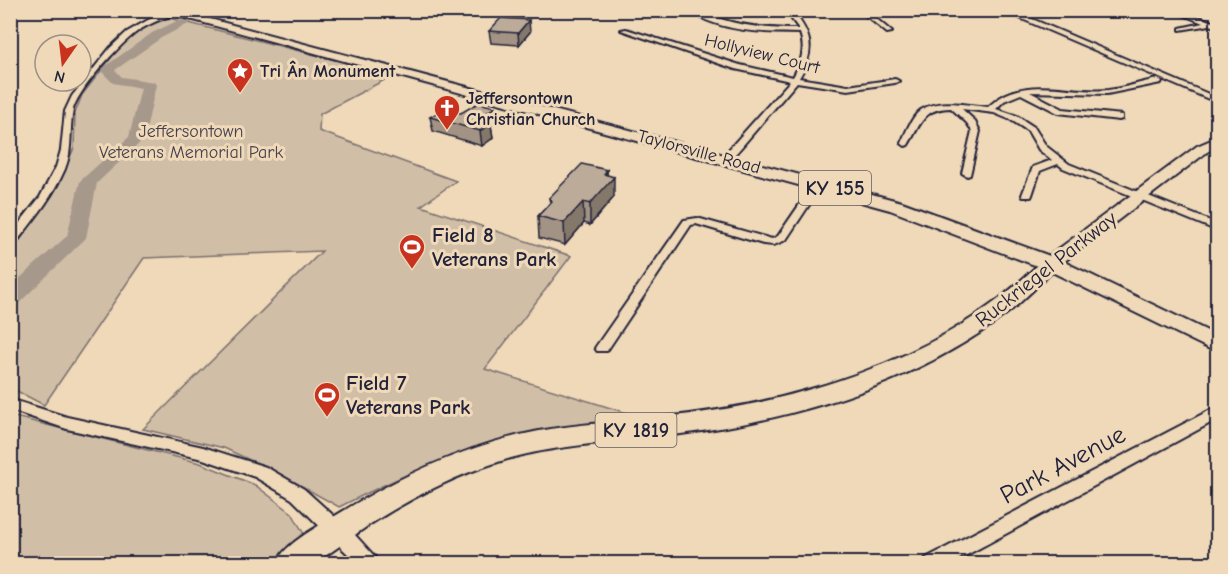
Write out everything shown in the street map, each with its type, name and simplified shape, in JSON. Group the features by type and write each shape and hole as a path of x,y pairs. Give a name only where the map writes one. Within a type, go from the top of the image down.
{"main road":[{"name":"Taylorsville Road","path":"179,14 818,184 952,225 1051,263 1154,312 1218,346"},
{"name":"Ruckriegel Parkway","path":"290,564 336,529 399,492 446,470 498,451 550,440 735,417 801,402 861,383 913,360 991,316 1051,263 1202,149 1218,141"}],"street":[{"path":"725,159 796,80 806,58 807,47 803,32 788,10"},
{"path":"862,10 889,32"},
{"path":"935,10 942,17"},
{"path":"1004,10 1177,82 1218,102"},
{"path":"1174,10 1215,24"},
{"path":"693,11 749,27 803,32"},
{"path":"10,243 36,211 58,174 65,155 69,113 74,98 126,35 145,23 179,14"},
{"path":"1182,29 1215,24"},
{"name":"Hollyview Court","path":"624,30 738,67 796,80 848,88 896,81"},
{"path":"990,110 1002,97 1023,92 1107,92 1158,81"},
{"path":"1023,92 1061,111 1119,117"},
{"path":"953,105 971,122 976,131 967,173"},
{"path":"905,143 917,120 925,111 953,105 990,110 1014,118 1030,129 1042,148 1075,171 1218,228"},
{"path":"1027,195 1036,169 1058,161"},
{"path":"602,348 688,222 697,221 763,241 774,242 782,238 818,184"},
{"path":"10,404 67,423 203,453 260,472 298,494 370,564"},
{"name":"Park Avenue","path":"932,564 1218,412"}],"green space":[{"name":"Jeffersontown Veterans Memorial Park","path":"169,18 394,75 320,114 319,131 456,181 421,206 571,256 485,369 643,418 551,429 497,441 428,466 339,507 278,473 224,448 143,429 322,251 144,258 44,405 11,388 11,253 57,187 74,148 75,113 82,95 93,93 93,81 125,40 139,28"},
{"path":"11,416 200,463 255,485 292,513 305,536 272,563 11,564"}],"building":[{"path":"501,18 529,20 518,33 489,31"},
{"path":"478,103 495,107 476,120 491,124 480,131 430,117 442,110 461,113"},
{"path":"582,164 607,170 604,174 614,177 590,204 583,202 564,223 538,216 552,201 549,198"}],"waterway":[{"path":"10,299 76,238 89,181 136,139 149,85 118,80 107,70 156,36 211,10"}],"place":[{"name":"Tri Ân Monument","path":"240,94"},
{"name":"Jeffersontown Christian Church","path":"447,131"},
{"name":"Field 8 Veterans Park","path":"412,270"},
{"name":"Field 7 Veterans Park","path":"327,418"}]}
